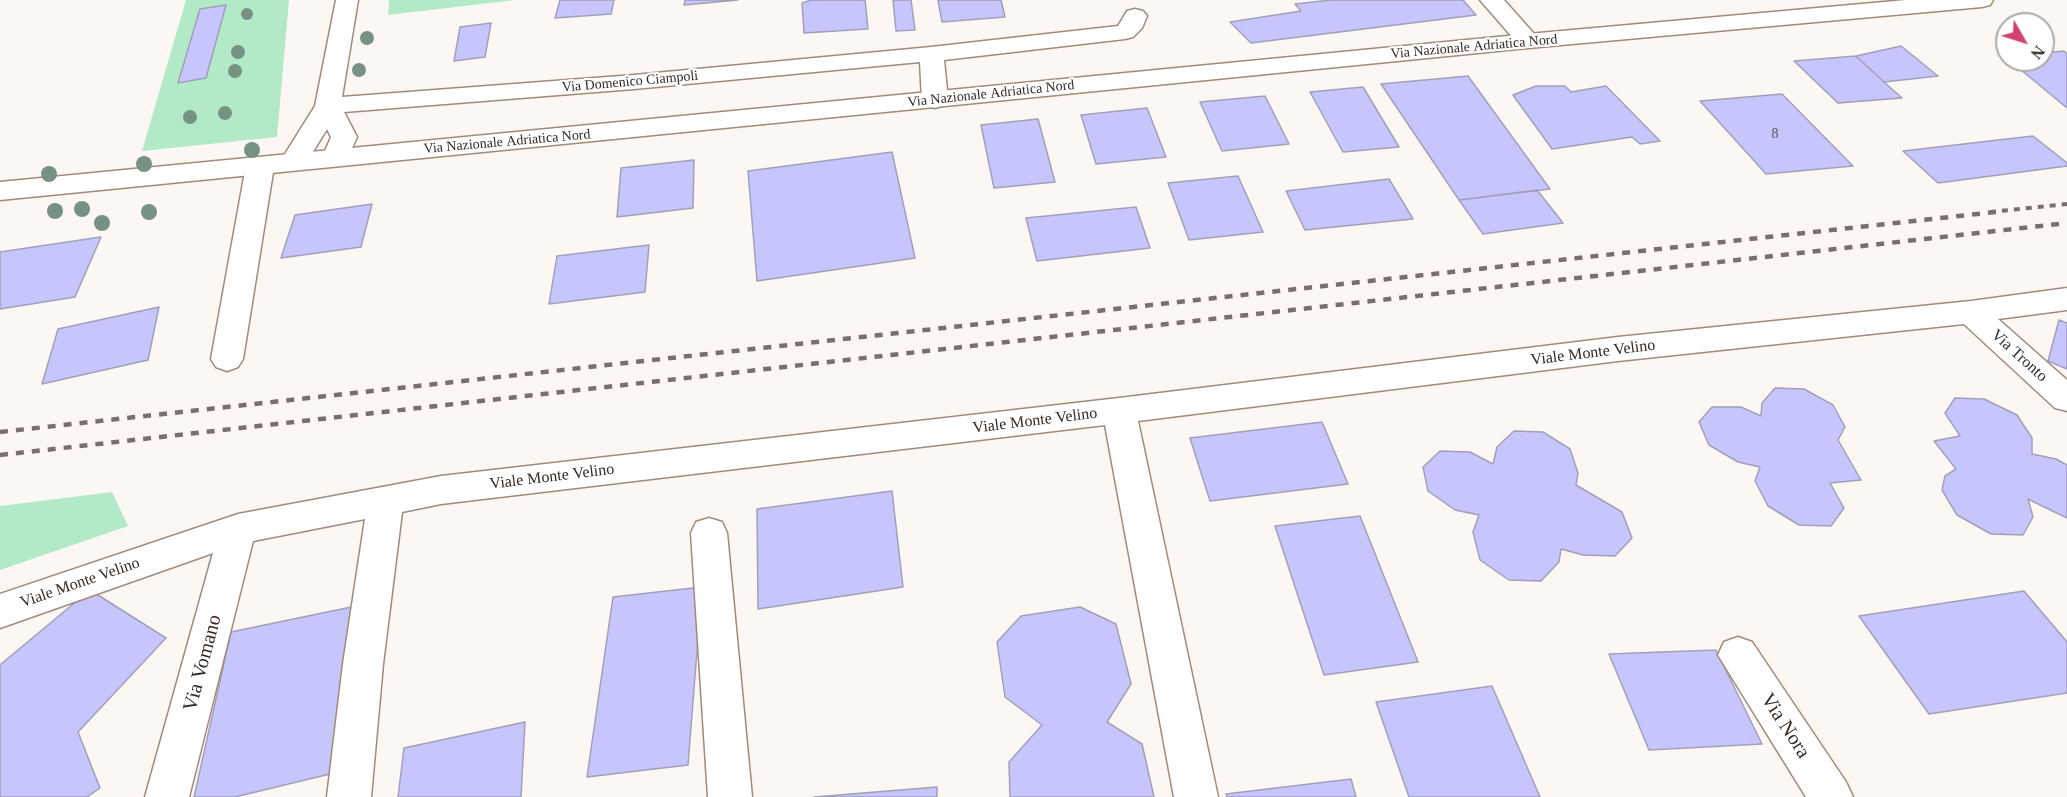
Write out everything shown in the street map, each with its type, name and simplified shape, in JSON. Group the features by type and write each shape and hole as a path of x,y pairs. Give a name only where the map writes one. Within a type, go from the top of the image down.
{"street":[{"path":"293,162 328,106 347,0"},
{"path":"1491,0 1528,41"},
{"name":"Via Nazionale Adriatica Nord","path":"0,191 1528,41 1982,0"},
{"name":"Via Domenico Ciampoli","path":"328,106 634,82 931,54 1125,32 1134,23 1135,16"},
{"path":"931,54 935,100"},
{"path":"328,106 344,137 335,158"},
{"path":"227,359 260,166"},
{"name":"Viale Monte Velino","path":"0,610 238,529 441,490 1119,411 1618,349 1971,312 2067,299"},
{"name":"Via Tronto","path":"1971,312 2067,399"},
{"name":"Viale Monte Velino","path":"1119,411 1196,797"},
{"path":"350,797 363,664 386,500"},
{"name":"Via Vomano","path":"167,797 238,529"},
{"path":"709,532 730,797"},
{"name":"Via Nora","path":"1738,655 1831,797"}],"green space":[{"path":"186,0 289,0 277,137 142,151"},
{"path":"389,0 515,0 388,15"},
{"path":"112,492 128,526 0,570 0,506"}],"building":[{"path":"560,0 614,0 611,14 555,18"},
{"path":"685,0 738,0 684,5"},
{"path":"811,0 865,0 868,29 804,33 802,3"},
{"path":"893,0 911,0 915,30 896,31"},
{"path":"938,0 1001,0 1005,17 942,22"},
{"path":"1331,0 1463,0 1476,15 1251,43 1230,22 1301,11 1295,4"},
{"path":"226,5 206,78 178,83 200,9"},
{"path":"491,23 485,57 454,61 460,27"},
{"path":"1901,46 1938,76 1884,82 1856,56"},
{"path":"2064,51 2067,54 2067,108 2024,72 2055,72 2055,52"},
{"path":"1856,56 1902,98 1838,103 1794,61"},
{"path":"1468,76 1550,189 1459,200 1381,84"},
{"path":"1536,86 1565,86 1571,92 1606,86 1660,141 1640,144 1632,137 1552,149 1513,95"},
{"path":"1363,87 1399,147 1343,152 1310,92"},
{"path":"1782,94 1853,166 1766,174 1700,101"},
{"path":"1265,96 1289,144 1222,151 1200,102"},
{"path":"1147,108 1166,157 1096,164 1081,115"},
{"path":"1038,119 1055,182 994,188 981,125"},
{"path":"2033,136 2067,163 2067,166 1938,183 1903,151"},
{"path":"892,152 915,258 757,281 748,171"},
{"path":"694,160 693,208 617,217 621,168"},
{"path":"1238,176 1263,232 1189,240 1168,183"},
{"path":"1389,179 1413,219 1305,230 1286,191"},
{"path":"1537,190 1563,223 1483,234 1459,200"},
{"path":"372,204 361,247 281,258 295,215"},
{"path":"1136,207 1150,248 1037,261 1026,218"},
{"path":"101,237 75,297 0,309 0,252"},
{"path":"649,245 645,292 549,304 557,256"},
{"path":"159,307 148,360 42,384 58,329"},
{"path":"2059,320 2067,323 2067,369 2048,361"},
{"path":"1775,388 1804,389 1833,405 1845,427 1838,440 1861,480 1830,483 1844,508 1831,526 1799,525 1768,506 1755,481 1760,467 1738,462 1709,445 1699,422 1712,407 1741,407 1761,416 1762,403"},
{"path":"1955,398 1984,399 2017,415 2032,438 2032,454 2056,459 2067,465 2067,518 2028,499 2033,517 2023,535 1991,534 1957,515 1942,490 1945,476 1956,469 1934,441 1960,436 1945,413"},
{"path":"1322,422 1348,484 1210,501 1190,438"},
{"path":"1514,431 1543,432 1570,449 1578,473 1576,485 1622,512 1632,538 1615,556 1583,555 1561,549 1559,562 1541,581 1509,580 1480,560 1473,532 1479,515 1455,510 1428,491 1423,467 1440,451 1470,452 1493,464 1497,447"},
{"path":"892,491 903,587 758,609 757,509"},
{"path":"1360,516 1418,662 1324,675 1275,526"},
{"path":"702,587 688,765 587,777 613,597"},
{"path":"90,590 166,638 78,732 100,788 87,797 0,797 0,665"},
{"path":"2024,591 2067,642 2067,693 1929,714 1859,616"},
{"path":"356,606 330,774 235,797 194,797 231,632"},
{"path":"1080,607 1116,624 1131,684 1107,722 1142,744 1154,797 1010,797 1009,762 1042,725 1005,697 997,642 1021,616"},
{"path":"1716,650 1762,744 1649,750 1609,654"},
{"path":"1492,686 1540,797 1409,797 1376,702"},
{"path":"525,722 521,797 398,797 404,748"},
{"path":"1351,779 1356,797 1227,797 1226,794"},
{"path":"937,787 937,797 814,797"}],"railway":[{"path":"1990,212 2067,204"},
{"path":"0,432 2004,211"},
{"path":"0,455 2067,223"}]}
